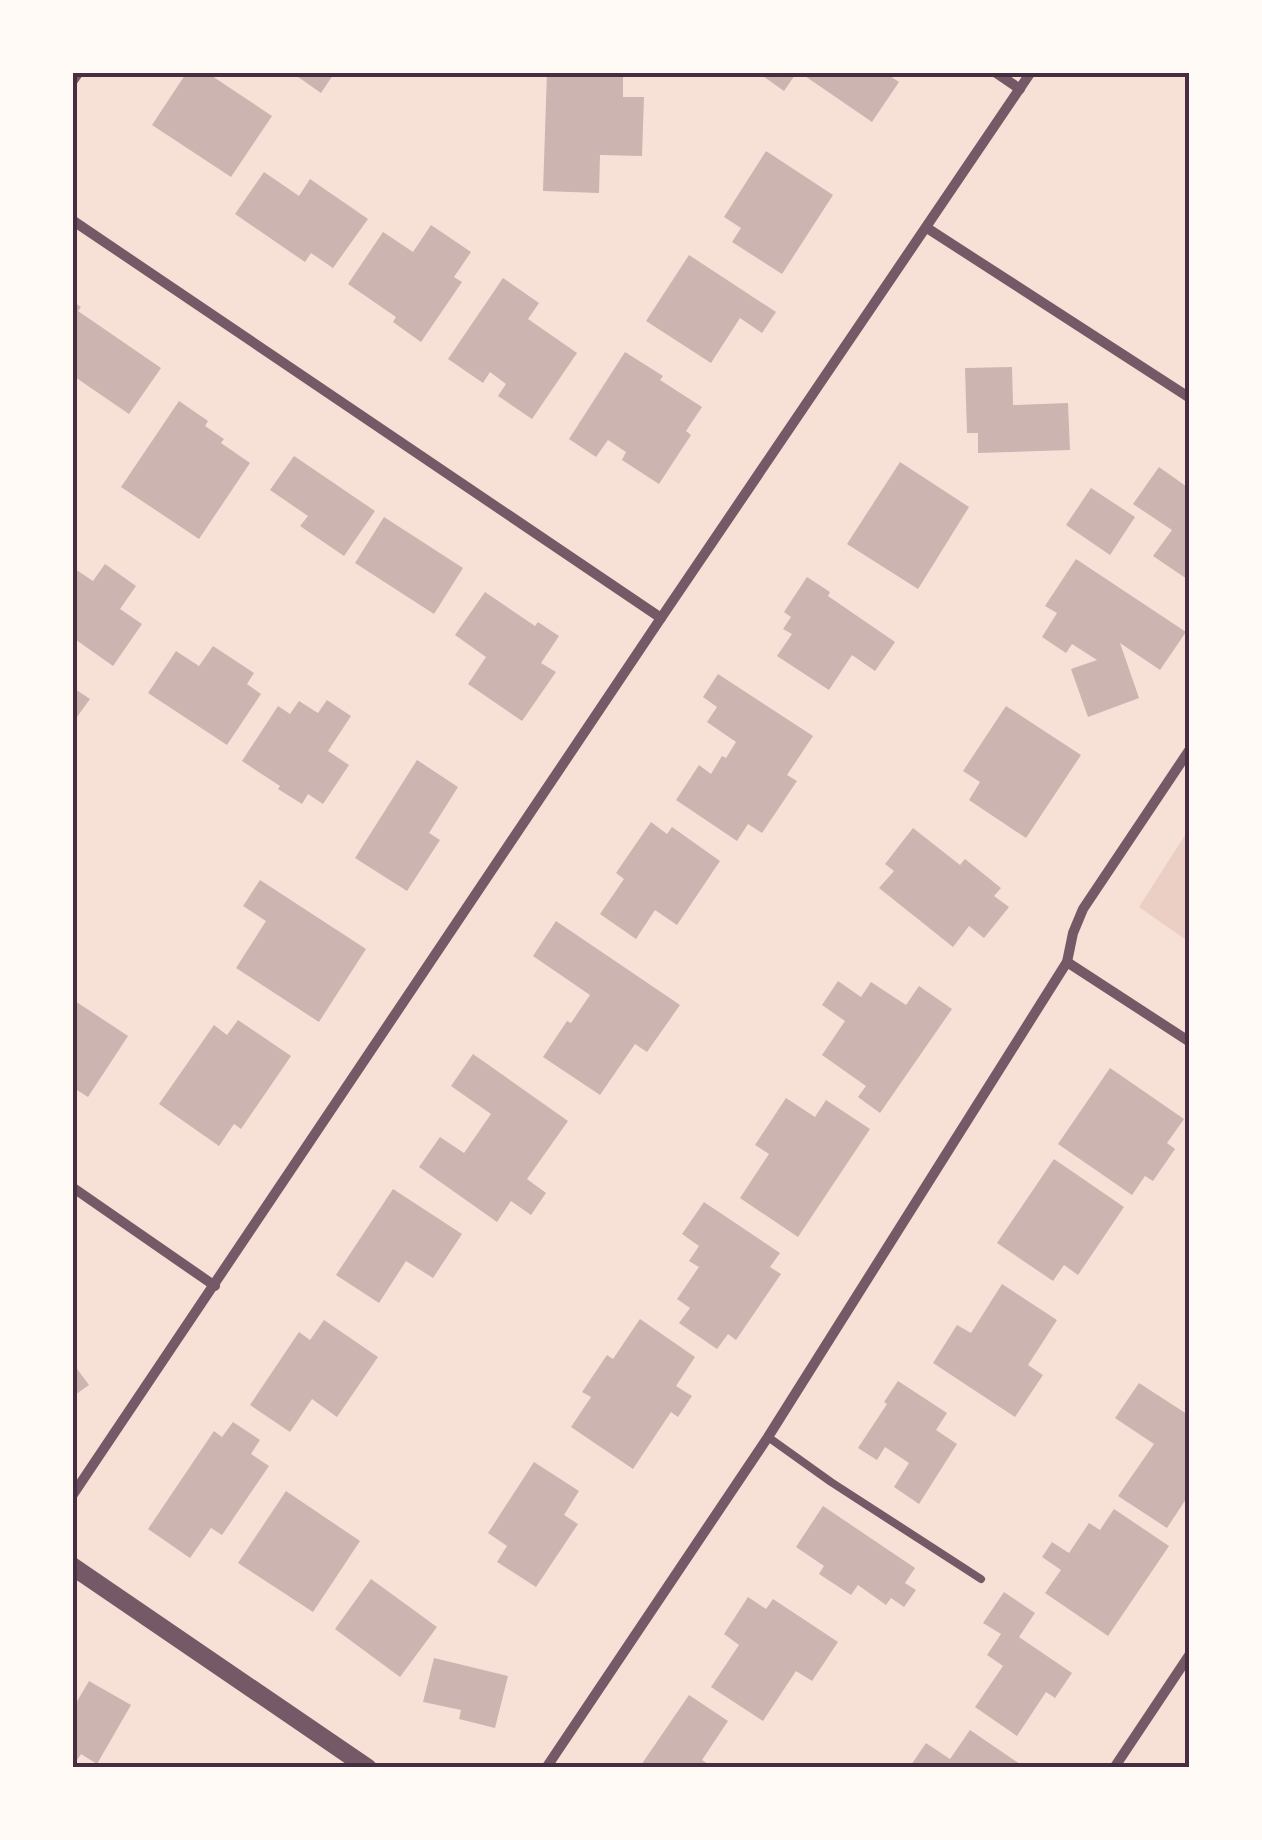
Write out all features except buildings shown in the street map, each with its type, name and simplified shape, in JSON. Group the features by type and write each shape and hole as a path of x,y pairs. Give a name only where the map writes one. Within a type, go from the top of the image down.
{"street":[{"path":"72,82 79,72"},
{"path":"995,72 1020,89"},
{"path":"72,1496 1031,72"},
{"path":"72,220 662,618"},
{"path":"927,228 1190,398"},
{"path":"546,1768 768,1437 1067,962 1083,909 1190,749"},
{"path":"1067,962 1190,1042"},
{"path":"72,1187 214,1286"},
{"path":"72,1566 368,1768"},
{"path":"1114,1768 1190,1654"}],"lane":[{"path":"768,1437 981,1579"}],"shaded area":[{"path":"1189,829 1189,942 1139,907"}]}
